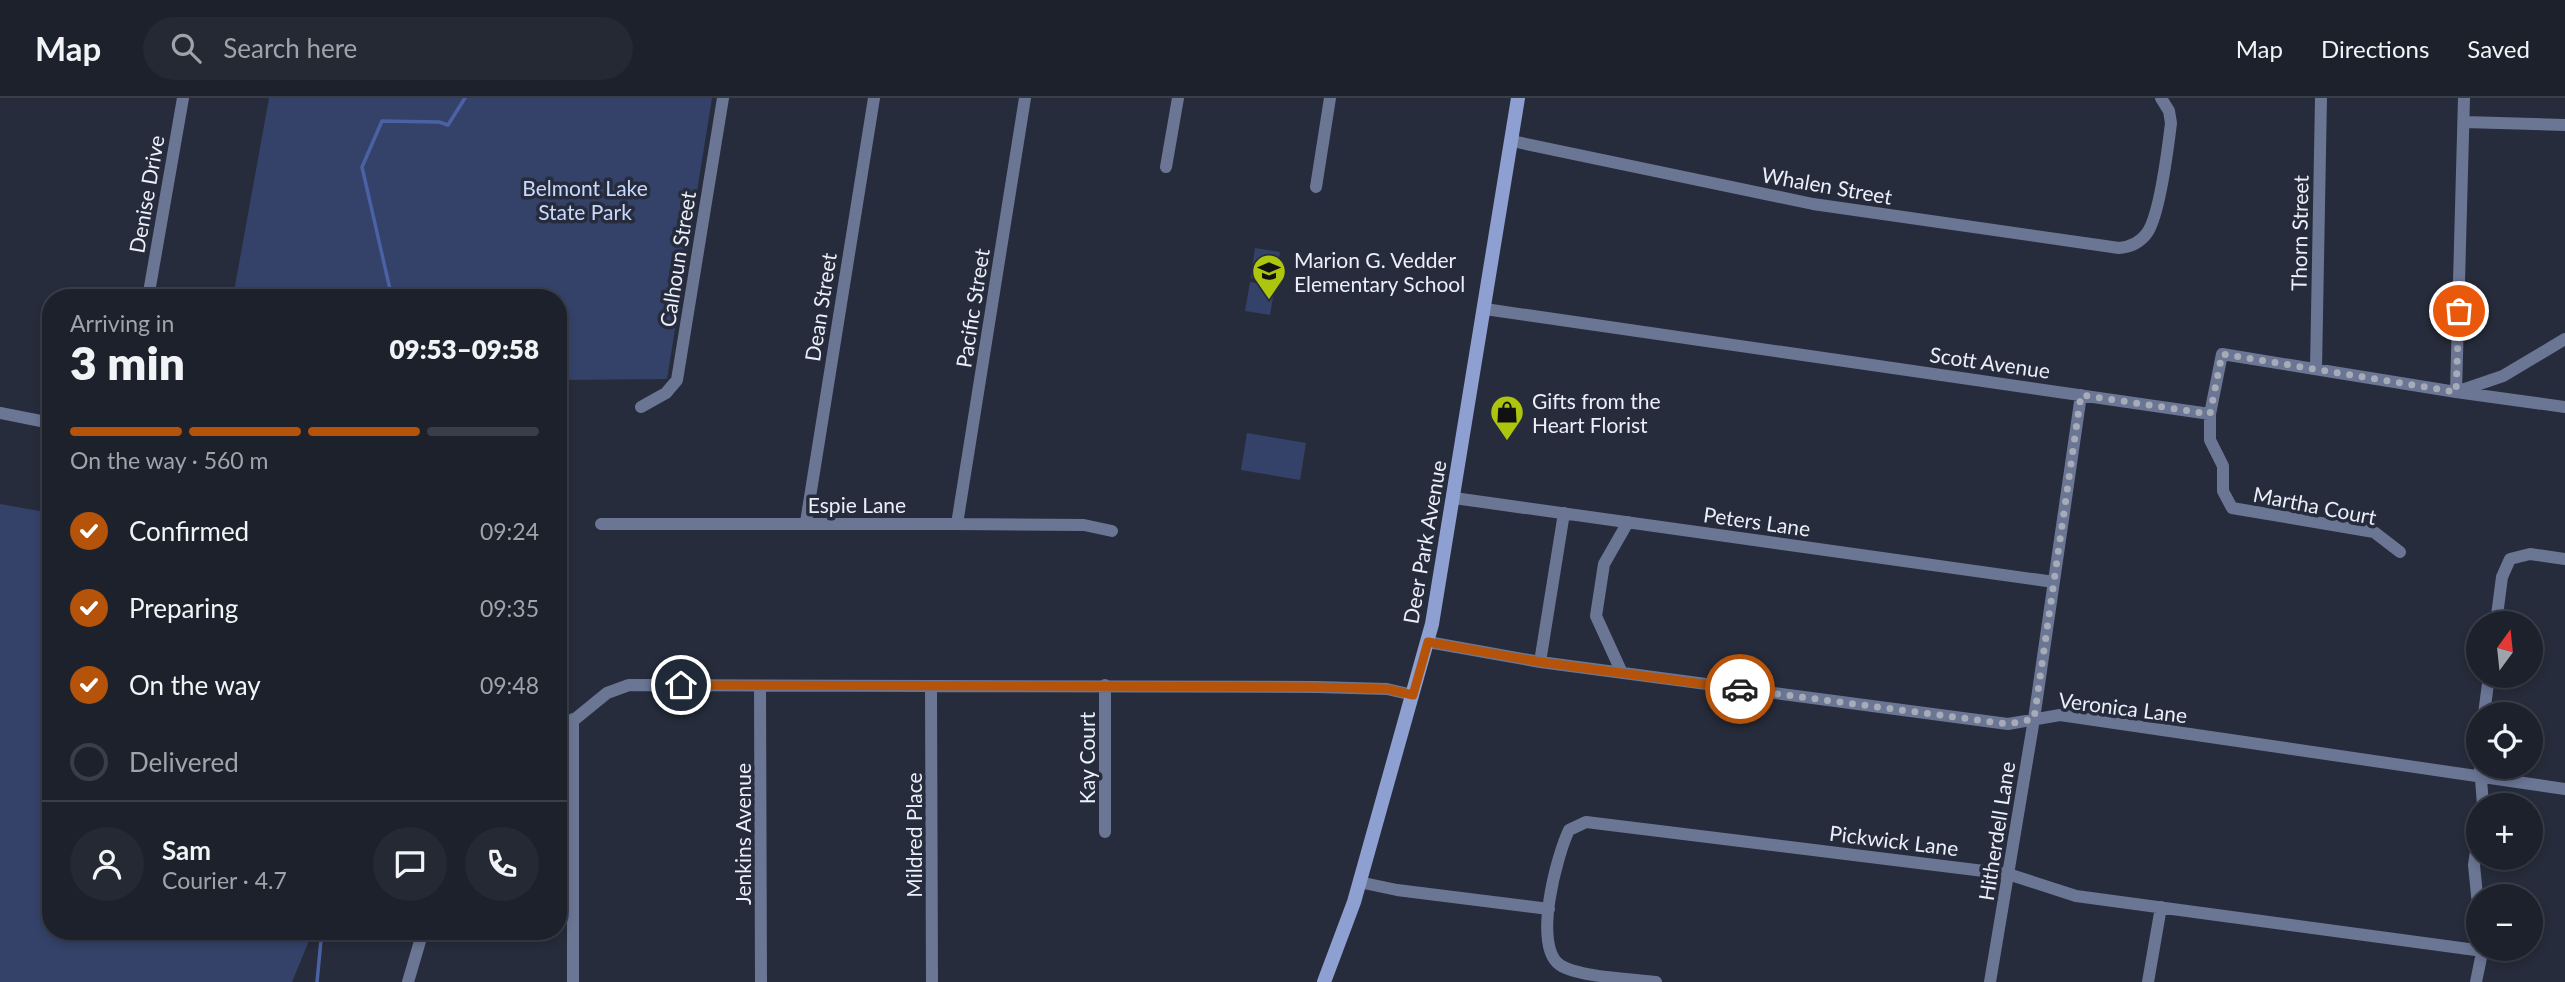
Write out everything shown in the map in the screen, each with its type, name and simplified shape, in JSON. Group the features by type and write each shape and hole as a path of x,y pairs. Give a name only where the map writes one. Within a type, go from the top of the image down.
{"main road":[{"name":"Deer Park Avenue","path":"1324,982 1342,939 1428,642 1454,498 1518,98"}],"street":[{"name":"Denise Drive","path":"150,289 183,98"},
{"name":"Calhoun Street","path":"641,407 666,393 677,380 723,98"},
{"name":"Dean Street","path":"806,522 874,98"},
{"name":"Pacific Street","path":"957,524 1026,98"},
{"path":"1166,167 1178,98"},
{"path":"1316,187 1330,98"},
{"name":"Whalen Street","path":"1512,141 1813,204 2105,247 2125,247 2137,243 2150,230 2154,219 2170,129 2169,111 2161,98"},
{"name":"Thorn Street","path":"2316,369 2320,98"},
{"path":"2456,392 2464,98"},
{"path":"2464,122 2565,125"},
{"name":"Scott Avenue","path":"1485,309 2210,414"},
{"path":"2456,392 2502,376 2565,339"},
{"path":"2210,414 2222,354 2565,407"},
{"name":"Hitherdell Lane","path":"1990,982 2034,719 2081,395"},
{"path":"0,413 42,421"},
{"name":"Martha Court","path":"2210,414 2210,440 2223,466 2223,491 2232,508 2374,532 2400,552"},
{"name":"Peters Lane","path":"1454,498 2054,582"},
{"path":"1540,662 1564,513"},
{"path":"1622,673 1596,617 1604,564 1628,522"},
{"name":"Espie Lane","path":"601,524 957,524 1084,526 1112,531"},
{"path":"2498,611 2502,578 2510,559 2530,555 2565,559"},
{"name":"Veronica Lane","path":"1428,642 1540,662 2008,724 2060,715 2466,770"},
{"path":"567,725 607,693 629,685 1105,685 1387,689 1413,695"},
{"name":"Kay Court","path":"1105,685 1105,832"},
{"name":"Jenkins Avenue","path":"760,686 761,982"},
{"name":"Mildred Place","path":"931,687 932,982"},
{"path":"573,719 573,982"},
{"name":"Veronica Lane","path":"2515,779 2565,789"},
{"name":"Pickwick Lane","path":"1656,982 1579,972 1559,965 1549,950 1549,909 1561,847 1569,830 1586,822 2008,874 2076,896 2466,948"},
{"path":"1359,882 1397,890 1549,909"},
{"path":"2148,982 2161,907"},
{"path":"408,982 420,940"},
{"path":"2476,982 2481,961"}],"green space":[{"name":"Belmont Lake State Park","path":"269,98 712,98 667,379 567,380 567,289 234,289"},
{"path":"1255,248 1280,252 1275,282 1251,278"},
{"path":"1250,282 1275,286 1270,315 1245,311"},
{"path":"1247,433 1306,443 1300,480 1241,470"},
{"path":"0,504 42,511 42,940 309,940 292,982 0,982"}],"waterway":[{"path":"390,289 362,167 382,121 439,122 448,125 465,98"},
{"path":"317,982 321,940"}],"way so far":[{"path":"1740,689 2008,724 2034,719 2081,395 2210,414 2222,354 2456,392 2459,311"}],"place":[{"name":"Marion G. Vedder Elementary School","path":"1269,301"},
{"name":"Gifts from the Heart Florist","path":"1507,442"}],"route":[{"path":"681,685 1316,687 1387,689 1413,695 1428,642 1540,662 1740,689"}]}
